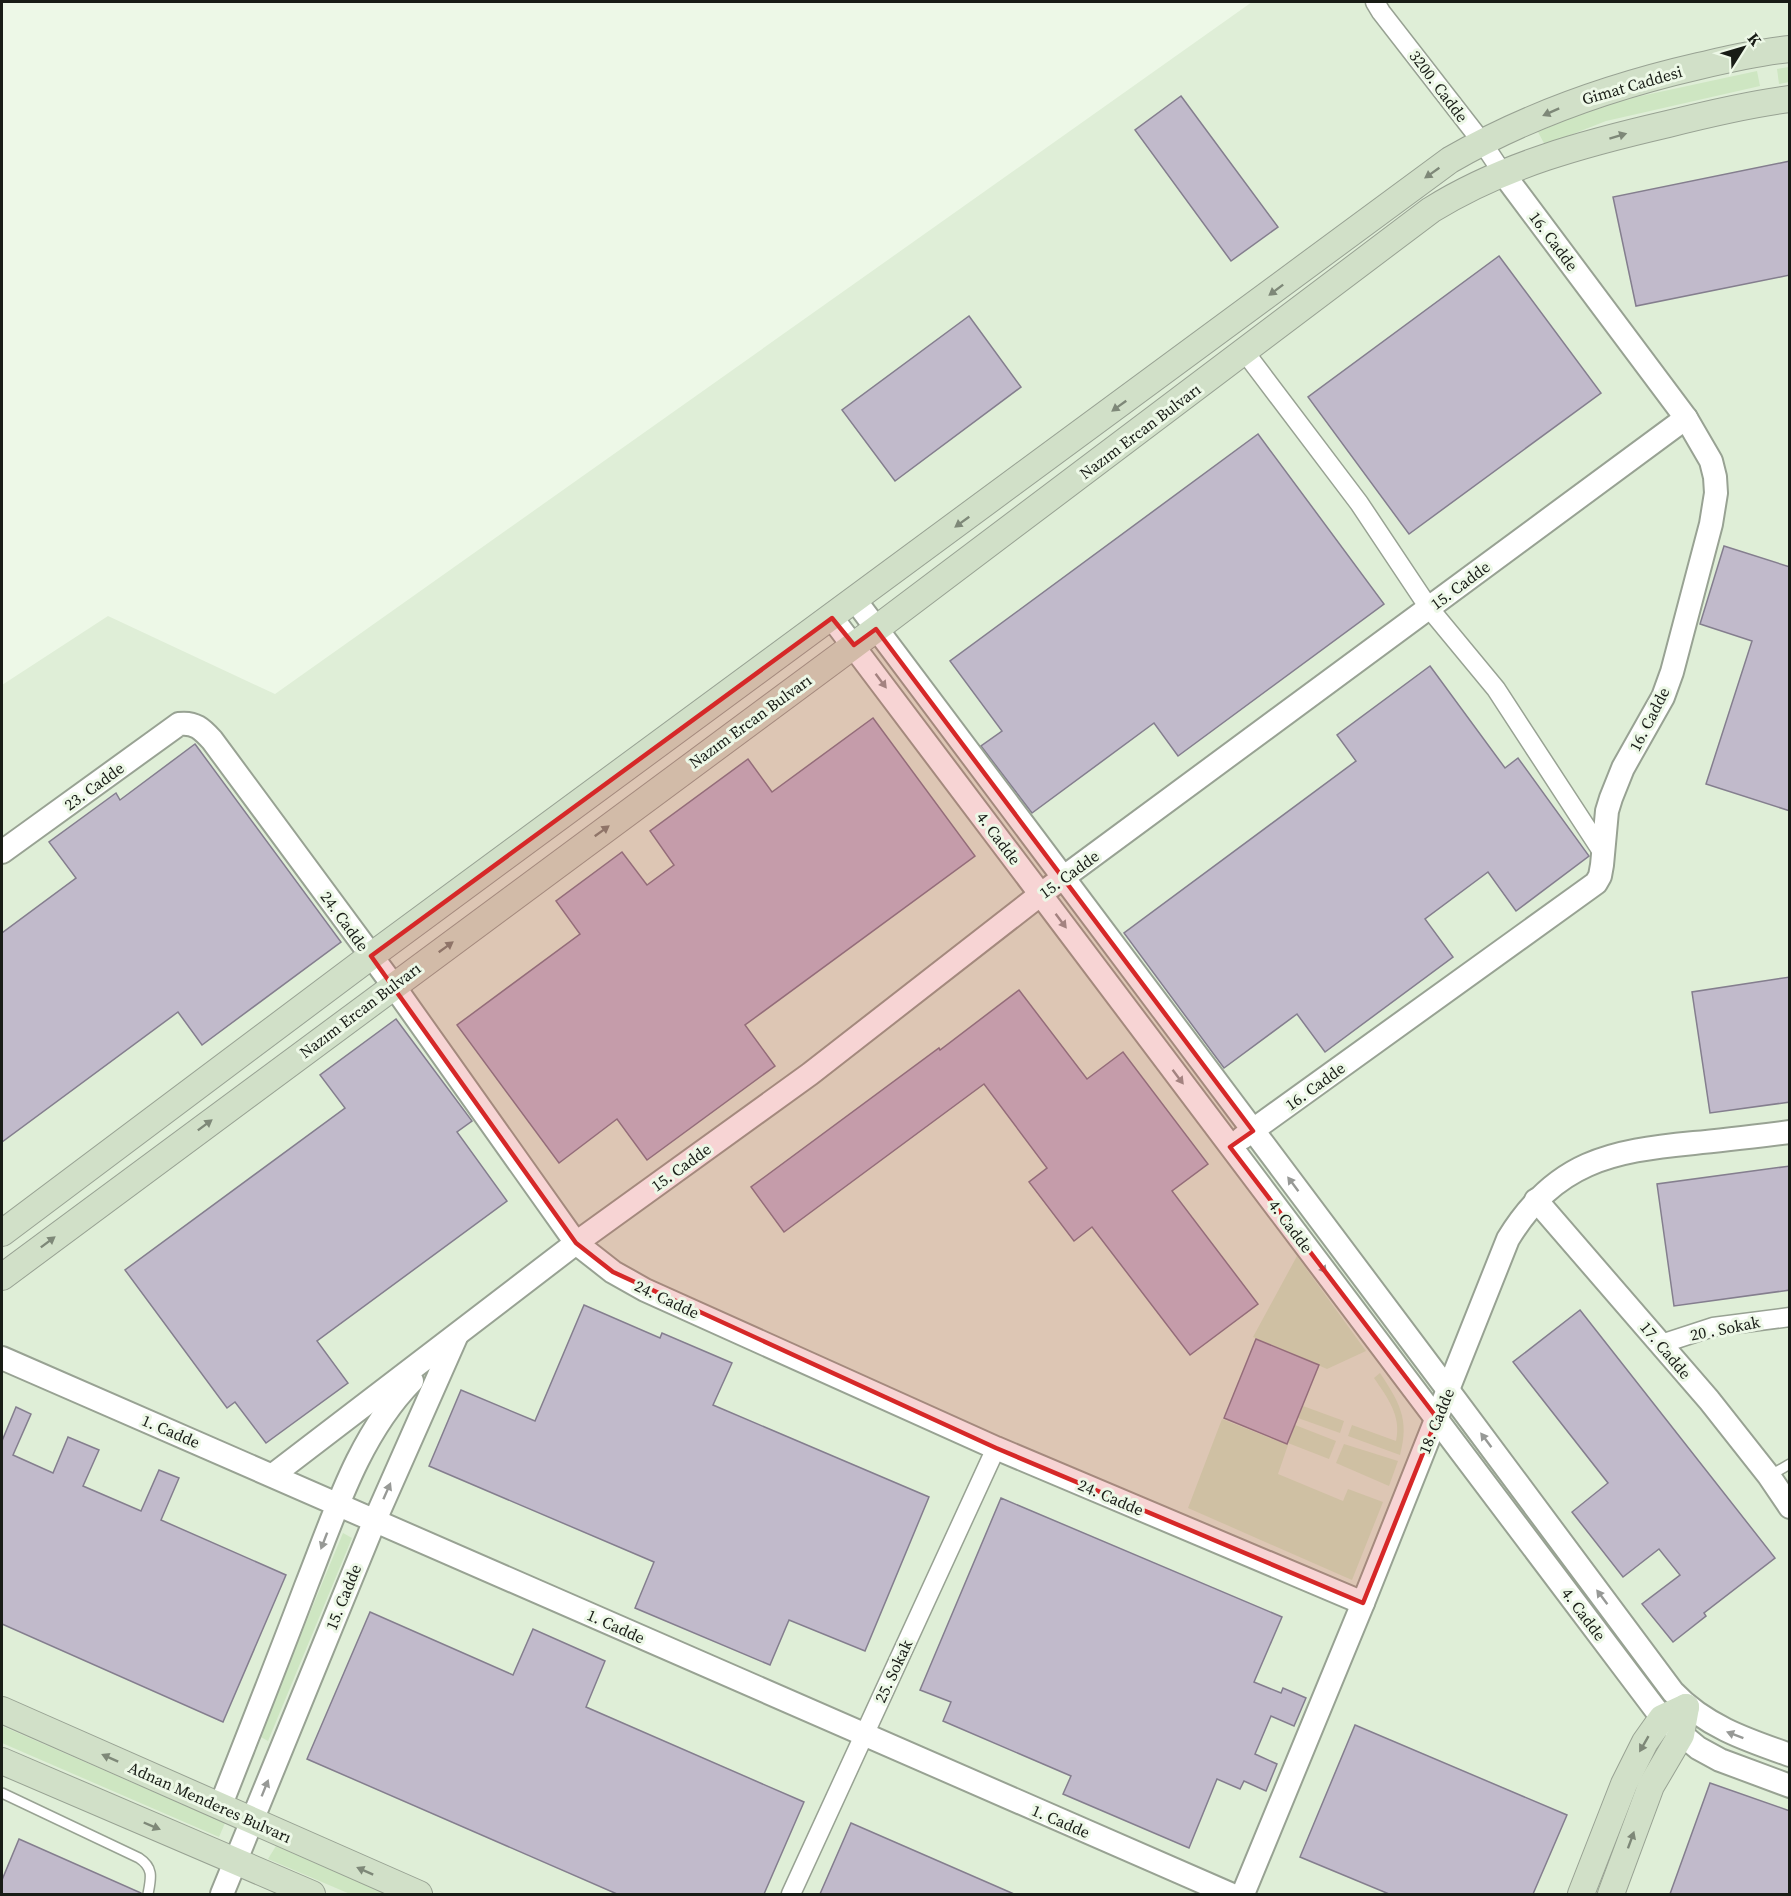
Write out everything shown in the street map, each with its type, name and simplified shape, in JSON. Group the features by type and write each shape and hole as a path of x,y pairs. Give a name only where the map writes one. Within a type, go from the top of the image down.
{"main road":[{"name":"Gimat Caddesi","path":"1482,142 1574,102 1625,84 1738,57 1790,49"},
{"path":"1502,172 1628,133 1718,112 1790,99"},
{"name":"Nazım Ercan Bulvarı","path":"2,1233 371,957 1425,178 1482,142"},
{"name":"Nazım Ercan Bulvarı","path":"2,1277 876,629 1431,210 1453,196 1502,172"},
{"path":"1611,1894 1671,1726 1686,1707"},
{"name":"Adnan Menderes Bulvarı","path":"2,1710 418,1894"},
{"path":"1581,1894 1634,1762 1649,1735 1671,1726"},
{"path":"2,1761 312,1894"}],"street":[{"name":"3200. Cadde","path":"1374,2 1482,142 1502,172"},
{"name":"16. Cadde","path":"1230,1147 1590,888 1600,876 1607,811 1611,798 1623,768 1663,697 1672,672 1711,524 1716,493 1711,461 1686,418 1502,172"},
{"path":"1244,351 1359,502 1429,608 1496,689 1603,853"},
{"name":"15. Cadde","path":"273,1475 576,1243 810,1074 1041,894 1686,418"},
{"name":"4. Cadde","path":"855,600 1673,1692 1686,1707 1722,1730 1790,1755"},
{"name":"4. Cadde","path":"832,618 1230,1147 1671,1726 1698,1748 1720,1760 1790,1786"},
{"name":"24. Cadde","path":"188,722 196,725 212,740 393,986 576,1243 613,1272 645,1290 996,1448 1363,1604"},
{"name":"23. Cadde","path":"2,852 179,724 188,722"},
{"name":"18. Cadde","path":"1243,1894 1363,1604 1508,1239 1536,1200 1559,1180 1584,1166 1614,1154 1651,1147 1790,1132"},
{"name":"17. Cadde","path":"1536,1200 1661,1344 1769,1476 1790,1506"},
{"name":"20 . Sokak","path":"1661,1344 1713,1327 1790,1317"},
{"name":"15. Cadde","path":"220,1807 357,1463 389,1407 456,1335"},
{"name":"15. Cadde","path":"222,1894 375,1520 456,1335"},
{"name":"1. Cadde","path":"2,1358 1230,1894"},
{"name":"25. Sokak","path":"791,1894 996,1448"}],"lane":[{"path":"1769,1476 1790,1464"},
{"path":"2,1792 148,1864 150,1870 148,1894"}],"highlighted area":[{"path":"832,618 854,645 876,629 1253,1131 1230,1147 1437,1418 1363,1603 996,1448 613,1272 576,1243 371,956"}],"shaded area":[{"path":"1252,2 1789,2 1789,1894 2,1894 2,685 108,616 275,694"},
{"path":"1789,67 1789,82 1779,84 1777,69"},
{"path":"1757,71 1760,86 1606,121 1545,145 1538,132 1599,105"},
{"path":"1297,1256 1366,1351 1327,1369 1253,1337"},
{"path":"1380,1373 1401,1411 1404,1431 1400,1455 1348,1436 1352,1425 1396,1441 1395,1415 1374,1378"},
{"path":"1303,1406 1344,1421 1340,1433 1298,1418"},
{"path":"1222,1419 1288,1445 1278,1474 1343,1501 1348,1489 1383,1502 1352,1580 1188,1508"},
{"path":"1295,1425 1336,1441 1329,1459 1288,1443"},
{"path":"1344,1444 1398,1461 1389,1486 1336,1463"},
{"path":"343,1533 352,1538 268,1741 259,1736"},
{"path":"2,1726 225,1823 219,1837 2,1743"},
{"path":"276,1846 386,1894 350,1894 268,1859"}],"building":[{"path":"1181,96 1278,227 1231,261 1135,130"},
{"path":"1790,161 1790,275 1636,306 1613,197"},
{"path":"1499,256 1601,393 1409,534 1308,397"},
{"path":"969,316 1021,387 895,481 842,410"},
{"path":"1258,434 1384,604 1178,756 1154,723 1032,813 981,746 1002,731 950,661"},
{"path":"1724,546 1790,567 1790,811 1706,784 1752,641 1700,624"},
{"path":"1430,666 1505,768 1518,758 1589,856 1516,911 1488,872 1425,919 1453,957 1325,1052 1297,1014 1224,1068 1124,933 1356,761 1337,735"},
{"path":"873,718 975,856 745,1025 775,1066 647,1160 617,1119 559,1163 457,1025 580,934 556,901 622,852 647,885 674,865 650,831 748,759 772,792"},
{"path":"195,744 341,942 202,1045 178,1012 2,1142 2,933 76,878 49,842 116,793 120,800"},
{"path":"1790,977 1790,1102 1710,1113 1692,992"},
{"path":"1019,990 1087,1079 1123,1052 1208,1164 1172,1191 1258,1304 1190,1355 1092,1227 1074,1241 1029,1182 1047,1168 984,1084 784,1232 751,1187"},
{"path":"396,1019 472,1121 457,1132 507,1201 317,1341 348,1383 266,1443 235,1402 227,1408 125,1270 345,1108 320,1075"},
{"path":"1790,1166 1790,1290 1674,1306 1657,1184"},
{"path":"584,1305 660,1338 662,1333 732,1363 713,1405 929,1497 865,1651 789,1620 770,1665 635,1608 654,1562 429,1466 461,1390 535,1421"},
{"path":"1580,1310 1775,1558 1704,1613 1706,1616 1673,1642 1642,1604 1680,1575 1659,1549 1623,1577 1572,1512 1608,1483 1513,1362"},
{"path":"1256,1339 1319,1365 1287,1444 1224,1418"},
{"path":"16,1407 31,1414 13,1455 53,1473 68,1437 99,1450 83,1486 141,1511 159,1470 179,1478 161,1520 286,1575 223,1722 2,1624 2,1441"},
{"path":"1001,1498 1282,1617 1254,1682 1281,1693 1283,1688 1306,1698 1294,1726 1271,1716 1255,1754 1277,1764 1266,1791 1244,1781 1240,1789 1217,1779 1189,1848 1063,1794 1071,1776 943,1721 951,1702 920,1690"},
{"path":"370,1612 513,1675 533,1629 605,1661 586,1707 804,1802 764,1894 617,1894 307,1759"},
{"path":"1355,1725 1567,1815 1533,1894 1389,1894 1300,1857"},
{"path":"1710,1783 1790,1811 1790,1894 1670,1894"},
{"path":"851,1823 1014,1894 820,1894"},
{"path":"19,1839 141,1894 2,1894 2,1880"}]}
